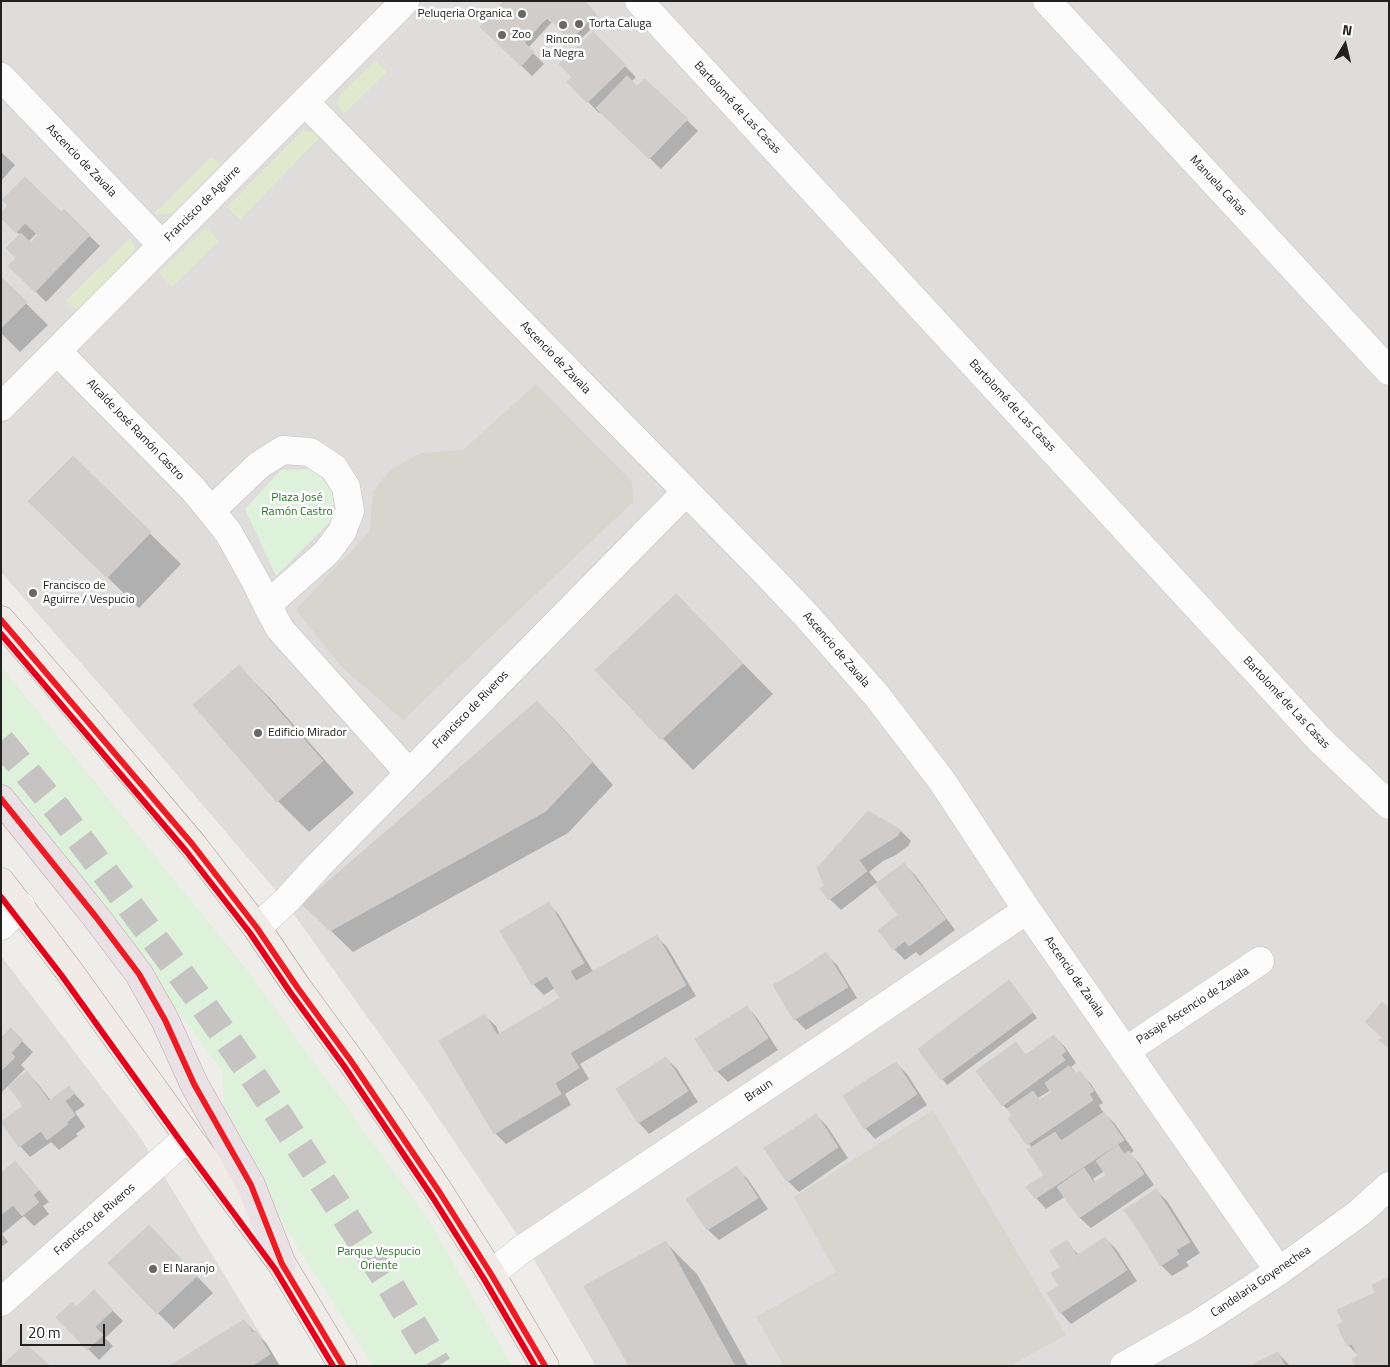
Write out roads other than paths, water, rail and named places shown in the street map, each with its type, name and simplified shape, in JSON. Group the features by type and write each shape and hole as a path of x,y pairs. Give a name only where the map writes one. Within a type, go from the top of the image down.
{"highway":[{"path":"1,798 139,974 165,1020 194,1084 251,1185 282,1264"}],"main road":[{"path":"1,620 193,845 257,928 296,987 351,1061 440,1193 491,1274 545,1366"},
{"path":"1,882 69,971 282,1264 343,1366"}],"street":[{"name":"Francisco de Aguirre","path":"5,395 57,351 405,1"},
{"name":"Bartolomé de Las Casas","path":"639,1 1320,740 1389,805"},
{"name":"Manuela Cañas","path":"1047,1 1389,372"},
{"name":"Ascencio de Zavala","path":"1,77 162,245"},
{"name":"Ascencio de Zavala","path":"305,102 806,615 877,696 942,781 1027,910 1278,1272"},
{"name":"Alcalde José Ramón Castro","path":"57,351 186,482 212,511 228,532 280,629 409,773"},
{"path":"212,511 259,465 283,450 310,452 334,468 346,487 350,511 342,532 326,554 267,606"},
{"name":"Francisco de Riveros","path":"257,928 288,899 317,867 686,492"},
{"path":"1,926 21,906"},
{"name":"Braun","path":"491,1274 521,1250 1027,910"},
{"name":"Pasaje Ascencio de Zavala","path":"1125,1051 1260,961"},
{"name":"Francisco de Riveros","path":"1,1302 188,1137"},
{"name":"Candelaria Goyenechea","path":"1124,1366 1198,1324 1278,1272 1358,1213 1389,1186"}],"tunnel":[{"path":"1,741 59,811 194,992 259,1085 388,1282 438,1366"}],"place":[{"name":"Peluqeria Organica","path":"522,14"},
{"name":"Torta Caluga","path":"579,24"},
{"name":"Rincon la Negra","path":"563,25"},
{"name":"Zoo","path":"502,35"},
{"name":"Francisco de Aguirre / Vespucio","path":"33,593"},
{"name":"Edificio Mirador","path":"258,733"},
{"name":"El Naranjo","path":"153,1269"}],"park label":[{"name":"Plaza José Ramón Castro","path":"297,505"},
{"name":"Parque Vespucio Oriente","path":"379,1259"}]}
